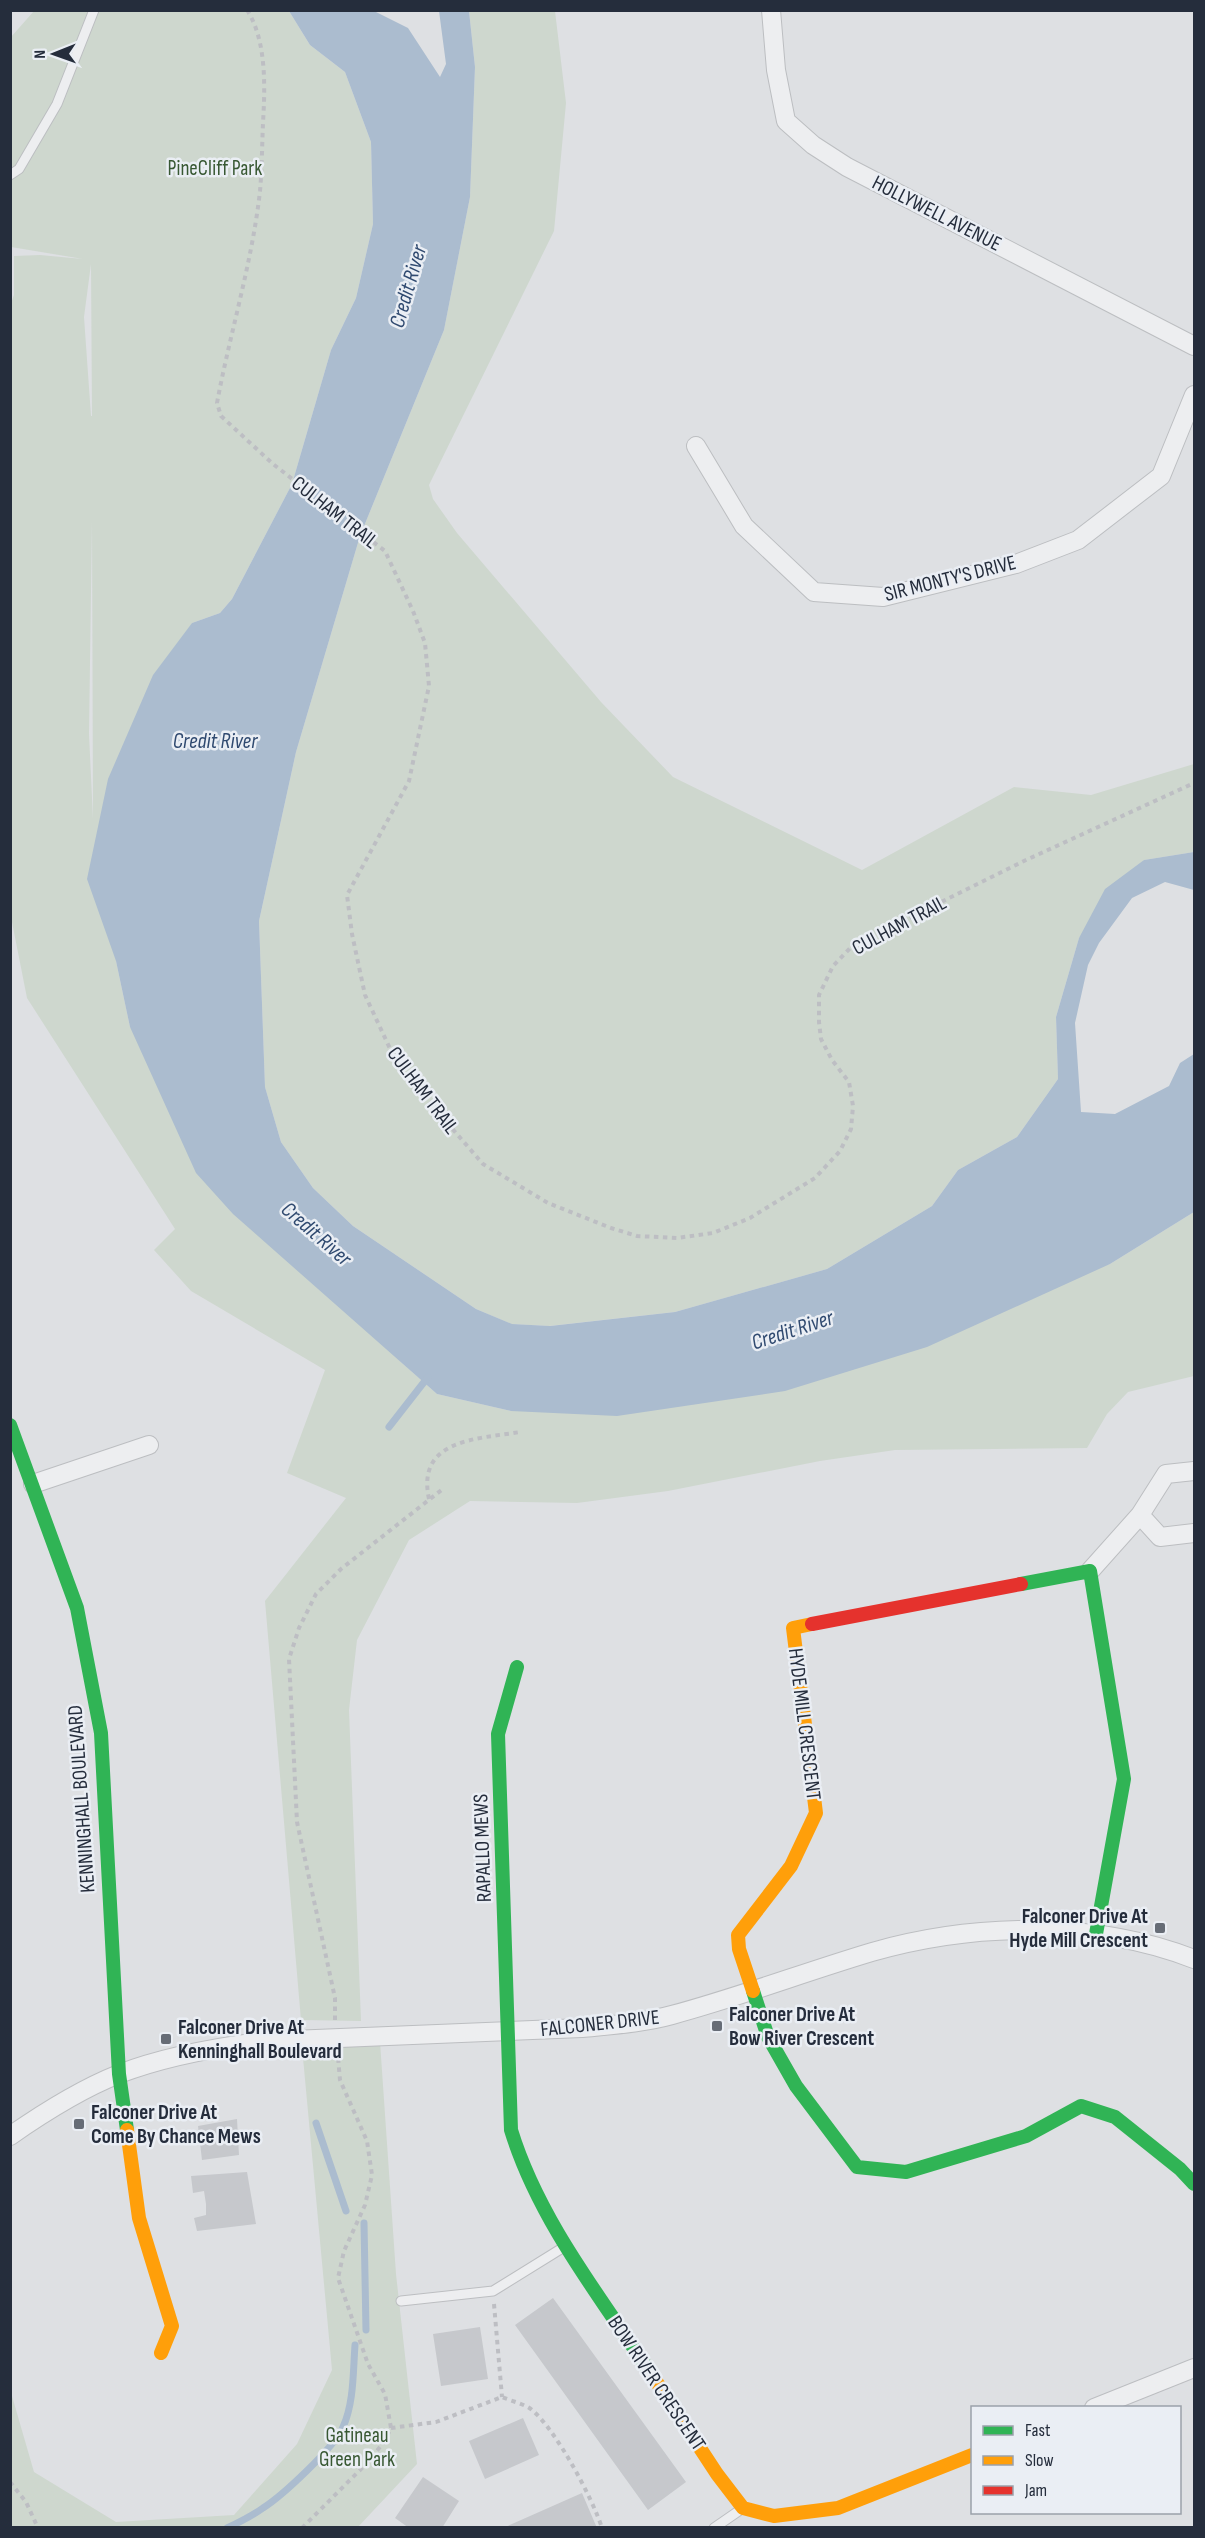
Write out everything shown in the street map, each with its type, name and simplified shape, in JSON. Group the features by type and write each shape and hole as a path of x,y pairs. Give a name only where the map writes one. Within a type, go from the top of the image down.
{"street":[{"name":"HOLLYWELL AVENUE","path":"771,10 776,70 786,121 813,145 847,167 1194,346"},
{"name":"SIR MONTY'S DRIVE","path":"696,446 744,526 814,592 883,597 1016,564 1078,540 1161,476 1194,394"},
{"name":"KENNINGHALL BOULEVARD","path":"10,1425 77,1608 101,1733 119,2074 139,2218 172,2325 161,2352"},
{"path":"33,1484 149,1445"},
{"path":"1096,1934 1124,1779 1090,1571 1140,1515 1166,1474 1194,1470"},
{"path":"1140,1515 1160,1537 1194,1533"},
{"name":"HYDE MILL CRESCENT","path":"752,1989 739,1949 738,1935 791,1866 816,1813 793,1628 1090,1571"},
{"name":"RAPALLO MEWS","path":"510,2031 498,1734 518,1667"},
{"name":"FALCONER DRIVE","path":"10,2136 119,2074 219,2047 267,2041 628,2024 671,2015 874,1952 932,1938 1024,1930 1096,1934 1151,1946 1194,1959"},
{"path":"752,1989 768,2037 796,2086 857,2167 906,2172 1026,2136 1081,2106 1114,2117 1180,2169 1194,2184"},
{"name":"BOW RIVER CRESCENT","path":"510,2031 510,2130 521,2163 566,2246 717,2474 743,2508"},
{"path":"1099,2406 1194,2368"},
{"path":"743,2508 774,2516 838,2508 971,2455"}],"lane":[{"path":"10,175 18,169 57,104 94,10"},
{"path":"401,2301 493,2291 566,2246"},
{"path":"714,2528 743,2508"}],"path":[{"name":"CULHAM TRAIL","path":"247,10 253,19 263,64 260,192 237,314 217,403 220,416 273,464 385,551 413,610 425,643 429,686 408,781 347,895 352,934 365,994 393,1055 436,1110 483,1164 548,1203 637,1236 677,1238 713,1233 750,1218 815,1178 840,1150 850,1129 853,1106 849,1082 832,1060 821,1039 819,996 833,966 852,946 1026,860 1194,783"},
{"path":"429,1500 425,1484 429,1468 439,1454 453,1444 520,1432"},
{"path":"302,2528 367,2463 384,2442 391,2428 385,2394 368,2364 338,2278 344,2251 365,2205 372,2175 367,2141 340,2080 335,1998 297,1822 289,1659 299,1628 316,1594 341,1569 444,1488"},
{"path":"493,2291 502,2397"},
{"path":"391,2428 436,2422 502,2397 531,2409 549,2431 595,2505 602,2528"},
{"path":"10,2482 26,2502 38,2528"}],"green space":[{"name":"PineCliff Park","path":"34,11 289,11 310,45 345,72 371,142 373,224 356,298 331,350 292,484 232,599 220,613 192,623 116,961 130,1027 401,1362 437,1394 511,1411 1110,1264 1194,1212 1194,1376 1128,1392 1107,1414 1087,1448 895,1450 820,1461 668,1491 577,1503 470,1501 409,1540 357,1640 349,1710 361,2021 301,2020 265,1601 346,1498 287,1473 325,1370 191,1291 154,1250 175,1229 27,998 11,917 10,306 14,295 14,256 40,255 83,259 11,247 11,37","holes":["91,264 92,416 84,317","92,521 93,819 89,734"]},
{"path":"469,11 555,11 566,103 554,231 429,485 433,499 457,533 601,702 673,777 862,870 1014,787 1091,795 1194,764 1194,852 1144,860 1079,938 1056,1017 1058,1079 1017,1137 958,1170 932,1206 827,1269 675,1312 549,1326 511,1324 476,1309 353,1226 313,1188 281,1142 265,1087 259,921 296,752 360,536 444,330 470,197 475,67"},
{"name":"Gatineau Green Park","path":"380,2042 396,2274 417,2464 358,2527 11,2527 10,2382 34,2472 116,2522 234,2515 297,2444 332,2370 302,2047"}],"water":[{"name":"Credit River","path":"289,11 374,11 408,28 440,77 446,64 439,11 469,11 475,67 470,197 444,330 360,536 296,752 259,921 265,1087 281,1142 313,1188 353,1226 476,1309 512,1324 550,1326 675,1312 827,1269 932,1206 958,1170 1017,1137 1058,1079 1056,1017 1079,938 1105,889 1144,860 1194,852 1194,890 1165,882 1132,898 1099,943 1088,965 1075,1023 1081,1112 1115,1114 1169,1086 1180,1063 1194,1054 1194,1212 1110,1264 927,1347 785,1391 617,1416 511,1411 437,1394 233,1214 196,1173 130,1027 116,961 87,879 108,779 153,675 192,623 220,613 232,599 292,484 331,350 356,298 373,224 371,142 345,72 310,45"}],"building":[{"path":"237,2119 239,2155 202,2160 198,2126"},
{"path":"247,2172 256,2224 197,2231 194,2218 206,2215 206,2204 204,2191 193,2193 191,2176"},
{"path":"553,2298 686,2482 648,2510 515,2325"},
{"path":"480,2327 488,2379 441,2386 433,2334"},
{"path":"523,2418 539,2455 485,2479 469,2441"},
{"path":"423,2477 459,2501 442,2528 409,2528 395,2518"},
{"path":"582,2493 597,2528 503,2528"}],"waterway":[{"path":"389,1427 428,1377"},
{"path":"316,2123 346,2211"},
{"path":"364,2223 366,2330"},
{"path":"227,2528 255,2514 272,2502 307,2470 338,2436 349,2408 355,2345"}],"traffic: fast":[{"path":"10,1425 77,1608 101,1733 119,2074 127,2130"},
{"path":"1021,1584 1090,1571 1124,1779 1096,1934"},
{"path":"517,1667 498,1734 511,2130 537,2194 553,2225 648,2369"},
{"path":"753,1991 768,2037 796,2086 857,2167 906,2172 1026,2136 1081,2106 1115,2117 1180,2169 1194,2184"}],"traffic: slow":[{"path":"753,1991 739,1949 738,1935 791,1866 816,1813 793,1628 812,1624"},
{"path":"127,2130 139,2218 172,2326 161,2353"},
{"path":"648,2369 717,2474 743,2508 774,2516 838,2508 971,2455"}],"traffic: jam":[{"path":"812,1624 1021,1584"}],"place":[{"name":"Falconer Drive At Hyde Mill Crescent","path":"1160,1928"},
{"name":"Falconer Drive At Bow River Crescent","path":"717,2026"},
{"name":"Falconer Drive At Kenninghall Boulevard","path":"166,2039"},
{"name":"Falconer Drive At Come By Chance Mews","path":"79,2124"}]}
